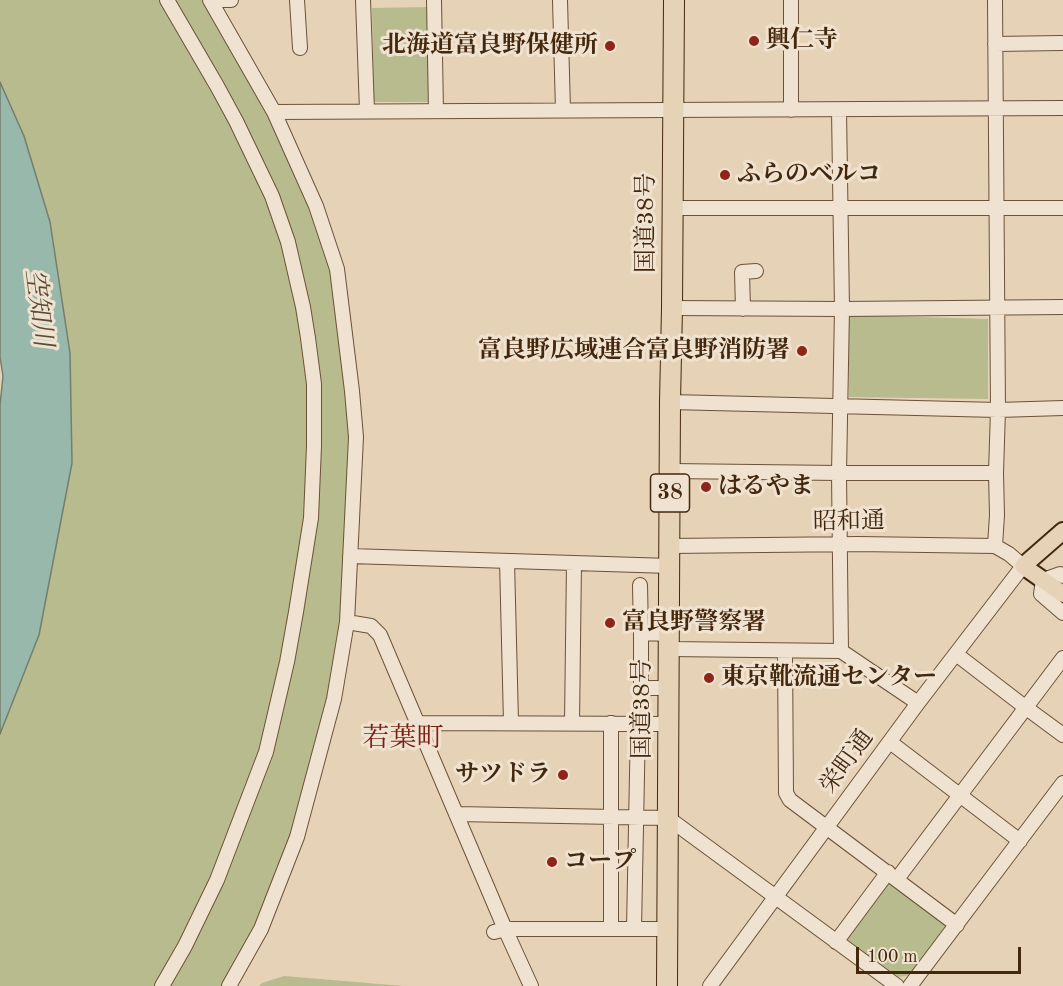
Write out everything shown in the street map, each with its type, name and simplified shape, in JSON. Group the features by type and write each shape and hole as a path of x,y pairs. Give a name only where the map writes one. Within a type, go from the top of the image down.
{"highway":[{"name":"国道38号","path":"667,986 674,0"}],"main road":[{"path":"1063,531 1023,566 1063,594"}],"street":[{"path":"162,986 218,880 266,752 287,662 311,518 314,446 314,384 308,338 285,233 272,195 236,121 167,0"},
{"path":"229,986 266,930 297,837 334,699 347,622 356,437 337,269 316,206 274,112 210,0 231,0"},
{"path":"297,0 300,48"},
{"path":"363,0 367,111"},
{"path":"434,0 436,111"},
{"path":"560,0 563,110"},
{"path":"791,0 791,110"},
{"path":"995,0 998,410 995,546 1023,566"},
{"path":"995,44 1061,43"},
{"path":"274,112 1063,108"},
{"path":"839,110 842,309 839,473 841,651"},
{"path":"673,208 1063,208"},
{"path":"743,309 742,272 756,271"},
{"path":"672,308 1063,307"},
{"path":"670,402 998,410 1063,408"},
{"path":"670,471 996,473"},
{"name":"昭和通","path":"669,546 858,544 995,546"},
{"path":"350,556 670,566"},
{"path":"507,561 511,722"},
{"path":"572,723 574,563"},
{"name":"栄町通","path":"710,986 918,703 1023,566"},
{"path":"1063,576 1060,574 1043,580 1041,594 1063,613"},
{"path":"640,585 641,688 669,688"},
{"path":"347,622 371,626 380,635 456,814 499,931 531,986"},
{"path":"641,633 669,641 785,651 841,651 918,703"},
{"path":"785,651 786,793 790,800 957,925"},
{"path":"956,654 1063,735"},
{"path":"836,942 961,795 1063,658"},
{"path":"417,723 669,724"},
{"path":"611,723 611,929"},
{"path":"634,929 638,723"},
{"path":"890,742 1020,841"},
{"path":"910,986 1063,783"},
{"path":"456,814 668,818 897,986"},
{"path":"499,931 666,929"}],"green space":[{"path":"0,0 210,0 274,112 337,269 352,391 347,622 297,837 229,986 0,986 0,721 31,642 0,100"},
{"path":"428,7 430,102 374,102 372,8"},
{"path":"849,315 988,319 988,399 849,397"},
{"path":"888,879 950,927 913,975 899,977 844,939"},
{"path":"284,976 403,986 259,986"}],"water":[{"name":"空知川","path":"0,82 24,136 50,222 70,353 72,463 39,635 0,734 0,405 3,376 0,357"}],"place":[{"name":"興仁寺","path":"754,41"},
{"name":"北海道富良野保健所","path":"610,46"},
{"name":"ふらのベルコ","path":"725,175"},
{"name":"富良野広域連合富良野消防署","path":"802,351"},
{"name":"はるやま","path":"706,487"},
{"name":"富良野警察署","path":"610,623"},
{"name":"東京靴流通センター","path":"709,678"},
{"name":"サツドラ","path":"563,775"},
{"name":"コープ","path":"552,862"}],"district":[{"name":"若葉町","path":"403,739"}]}
